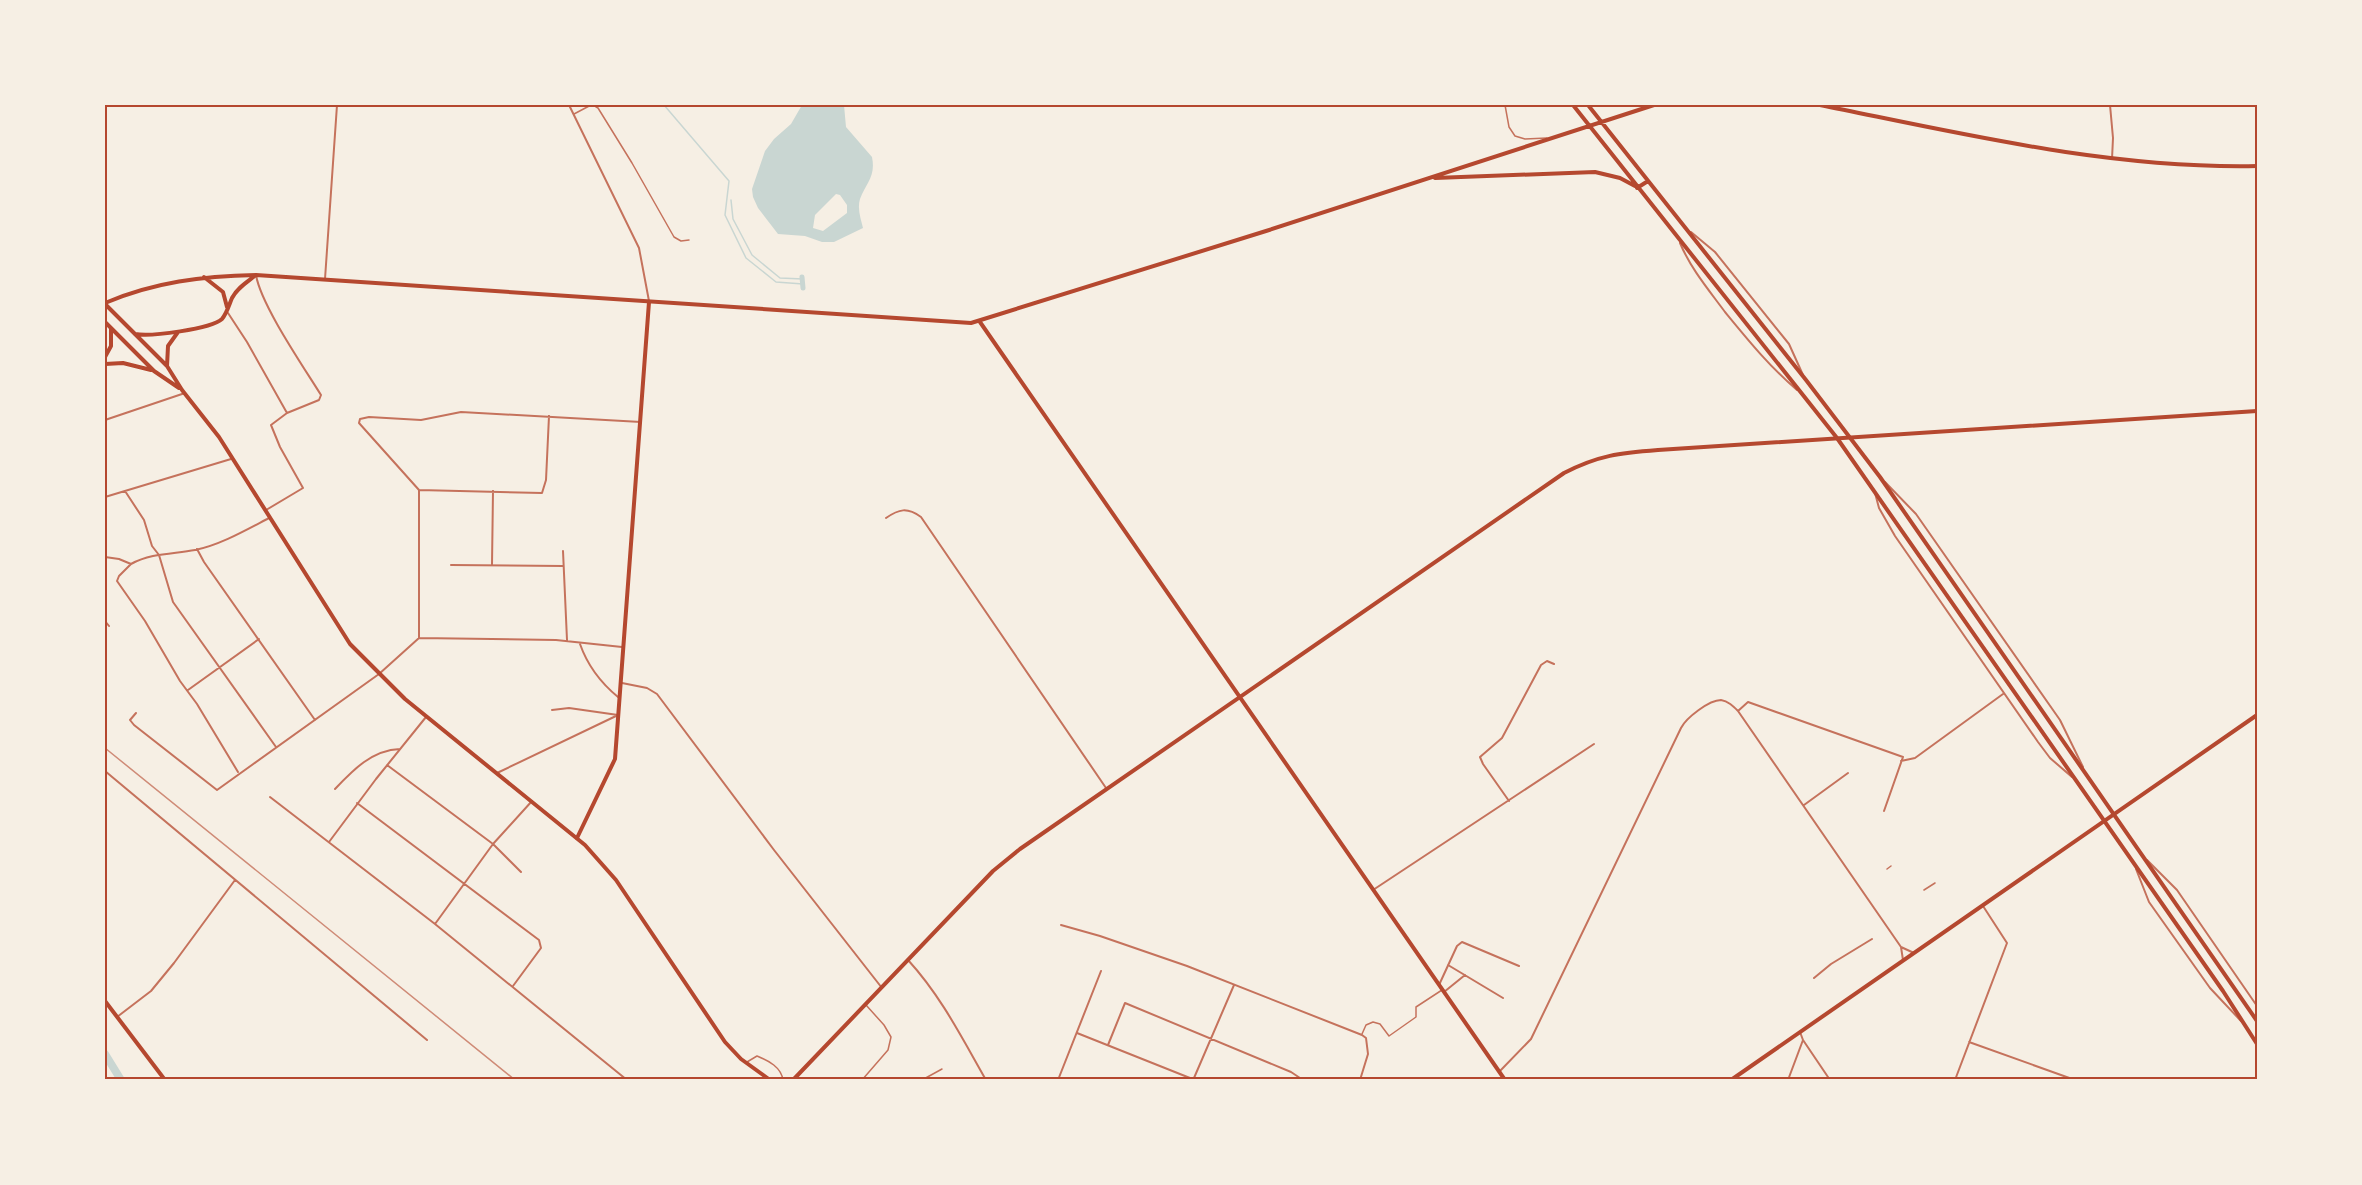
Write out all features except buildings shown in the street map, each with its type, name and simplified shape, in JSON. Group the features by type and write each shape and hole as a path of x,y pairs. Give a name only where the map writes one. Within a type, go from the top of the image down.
{"main road":[{"path":"1573,105 1837,438 2257,1044"},
{"path":"1588,105 1806,380 1881,479 2257,1021"},
{"path":"770,1080 730,1048 616,880 577,838 426,717 379,674 343,635 234,458 183,392 167,366 105,303 167,283 204,276 256,275 954,323 980,322 1654,105"},
{"path":"1820,105 2007,142 2112,159 2201,166 2257,166"},
{"path":"1429,178 1595,172 1620,178 1638,188"},
{"path":"1638,188 1648,181"},
{"path":"135,333 151,335 216,322 227,311 240,288 256,275"},
{"path":"204,276 223,292 227,311"},
{"path":"577,838 613,766 625,647 649,302"},
{"path":"105,322 154,371 183,392"},
{"path":"980,322 1505,1080"},
{"path":"105,357 111,346 111,328"},
{"path":"167,366 168,346 178,331"},
{"path":"105,364 123,363 154,371"},
{"path":"793,1080 993,871 1026,844 1564,473 1583,464 1600,457 1620,453 2257,411"},
{"path":"1731,1080 2257,715"},
{"path":"105,1001 165,1080"}],"street":[{"path":"325,279 337,105"},
{"path":"568,105 639,248 649,302"},
{"path":"2110,105 2112,159"},
{"path":"1687,229 1715,252 1789,344 1806,380"},
{"path":"1679,240 1693,270 1719,304 1763,359 1800,393"},
{"path":"256,275 275,318 321,395 319,400 288,413 271,425 280,447 303,488 266,510"},
{"path":"227,311 248,342 288,413"},
{"path":"105,420 183,392"},
{"path":"419,638 419,490 360,424 360,419 369,417 422,420 459,412 641,422"},
{"path":"419,490 538,493 545,489 549,416"},
{"path":"105,497 234,458"},
{"path":"1881,479 1892,486 1916,514 2060,720 2081,760 2085,773"},
{"path":"1874,490 1879,508 1895,536 2004,694 2044,751 2074,779"},
{"path":"125,491 144,520 152,546 159,555 173,602 276,747"},
{"path":"492,566 493,491"},
{"path":"885,518 899,509 921,517 1107,788"},
{"path":"239,774 139,612 117,581 131,564 146,557 197,549 225,539 270,517"},
{"path":"197,549 315,720"},
{"path":"563,551 567,640"},
{"path":"105,557 131,564"},
{"path":"451,565 563,566"},
{"path":"105,621 109,626"},
{"path":"136,713 130,720 134,725 217,790 379,674 419,638 567,640 625,647"},
{"path":"187,690 259,639"},
{"path":"580,643 588,663 609,688 621,698"},
{"path":"1509,801 1480,757 1502,738 1541,665 1548,661 1554,664"},
{"path":"622,683 647,688 657,694 774,850 882,988"},
{"path":"1901,761 1915,758 2004,694"},
{"path":"1499,1072 1531,1039 1684,722 1714,701 1727,702 1738,711 1901,947 1903,961"},
{"path":"1738,711 1748,702 1903,757 1884,811"},
{"path":"552,710 569,708 619,715"},
{"path":"497,773 619,715"},
{"path":"329,842 426,717"},
{"path":"1373,890 1594,744"},
{"path":"335,789 359,766 378,753 400,749"},
{"path":"387,765 493,844 521,872"},
{"path":"105,771 428,1040"},
{"path":"1803,805 1848,773"},
{"path":"270,797 435,924 627,1080"},
{"path":"435,924 493,844 532,801"},
{"path":"357,803 541,943 541,948 513,986"},
{"path":"2144,857 2177,890 2257,1005"},
{"path":"2135,867 2149,902 2210,988 2244,1024"},
{"path":"117,1017 151,990 174,963 235,880"},
{"path":"1955,1080 2007,943 1983,906"},
{"path":"1061,926 1122,943 1362,1035 1366,1038 1368,1054 1360,1080"},
{"path":"1814,978 1831,964 1872,939"},
{"path":"1439,985 1457,946 1462,942 1519,966"},
{"path":"1901,947 1914,953"},
{"path":"908,960 921,974 960,1031 986,1080"},
{"path":"1448,965 1503,998"},
{"path":"1060,1080 1101,971"},
{"path":"1443,991 1465,975"},
{"path":"1077,1033 1194,1080 1234,985"},
{"path":"1108,1045 1125,1003 1292,1072 1303,1080"},
{"path":"1800,1032 1830,1080"},
{"path":"1788,1080 1803,1040"},
{"path":"1969,1042 2075,1080"}],"lane":[{"path":"573,114 593,105 598,108 674,237 681,241 689,240"},
{"path":"1505,105 1509,127 1515,136 1525,139 1554,138"},
{"path":"1887,869 1891,866"},
{"path":"1924,890 1935,883"},
{"path":"1362,1035 1366,1025 1373,1022 1380,1024 1389,1036 1416,1017 1416,1007 1443,991"},
{"path":"862,1080 888,1050 891,1037 884,1025 866,1005"},
{"path":"747,1063 757,1056 766,1060 778,1068 783,1080"},
{"path":"921,1080 942,1069"}],"shaded area":[{"path":"802,105 844,105 846,127 872,157 872,175 859,203 863,228 834,242 822,242 805,236 778,234 758,208 752,189 765,151 774,139 791,124","holes":["836,194 840,195 847,205 847,213 823,231 813,228 815,215"]}],"waterway":[{"path":"664,105 729,181 725,215 746,258 776,282 803,284"},
{"path":"731,200 733,219 752,255 780,278 803,279"},
{"path":"802,277 803,288"},
{"path":"105,1054 121,1080"}],"railway":[{"path":"105,748 515,1080"}]}
